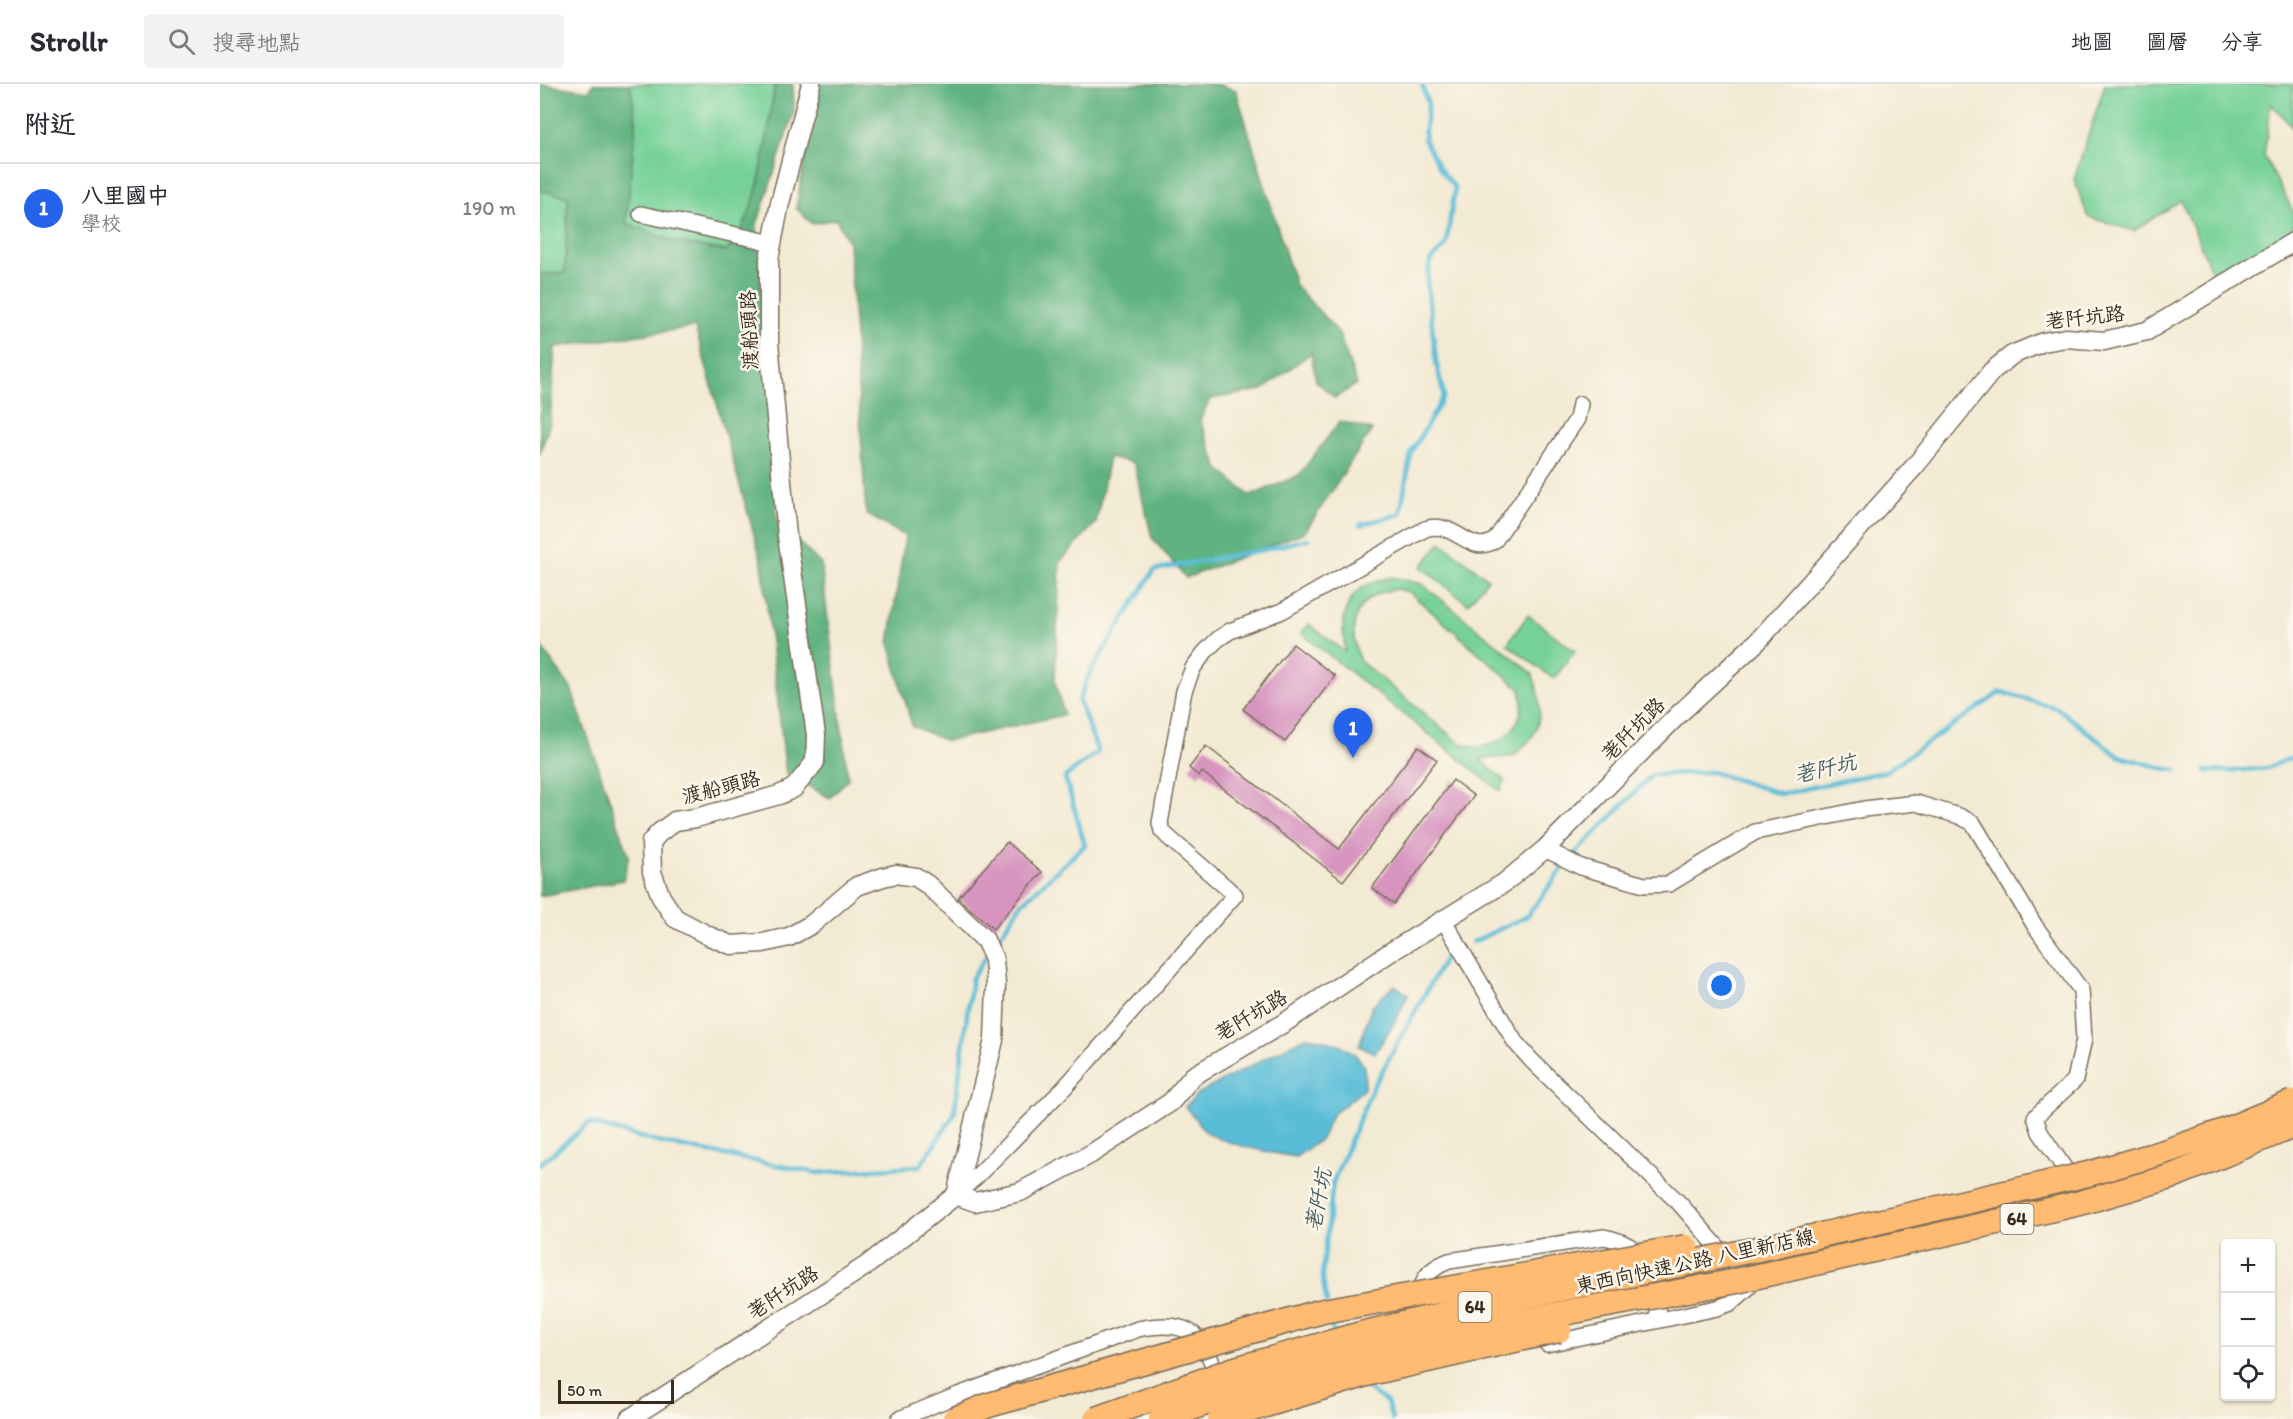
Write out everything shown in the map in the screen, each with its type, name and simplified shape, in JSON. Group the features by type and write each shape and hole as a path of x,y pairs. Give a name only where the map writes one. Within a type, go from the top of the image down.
{"highway":[{"name":"東西向快速公路 八里新店線","path":"1096,1419 1235,1370 1361,1335 1504,1300 1757,1249 2088,1174 2164,1152 2224,1131 2293,1102"},
{"name":"東西向快速公路 八里新店線","path":"1161,1419 1239,1391 1366,1355 2080,1203 2170,1177 2293,1126"},
{"path":"955,1419 1011,1399 1323,1311 1749,1236 1862,1226"},
{"path":"1218,1419 1370,1373 1594,1322 1734,1275"}],"street":[{"name":"渡船頭路","path":"811,84 772,243 769,342 787,536 816,735 815,762 794,788 779,795 696,818 675,821 658,833 651,842 652,872 661,897 675,918 731,945 752,945 789,938 812,924 857,886 896,874 916,877 927,885 985,940 994,959 996,985 994,1040 956,1195"},
{"path":"640,214 772,243"},
{"name":"荖阡坑路","path":"956,1195 975,1202 1020,1192 1091,1154 1172,1102 1193,1076 1284,1023 1443,919 1553,852 1679,714 1773,625 1915,466 1992,371 2012,355 2043,342 2066,338 2104,341 2148,331 2293,242"},
{"name":"荖阡坑路","path":"629,1419 867,1265 956,1195 1065,1087 1235,895 1168,837 1162,831 1160,823 1184,692 1193,668 1205,652 1230,631 1282,611 1425,529 1440,526 1473,544 1481,546 1489,544 1495,540 1577,419 1580,404"},
{"path":"1553,852 1579,865 1644,885 1669,884 1755,832 1864,809 1916,803 1959,816 1973,823 2035,926 2081,990 2084,1039 2075,1080 2035,1117 2040,1132 2079,1190 1734,1275"},
{"path":"1443,919 1515,1042 1680,1204 1734,1275 1750,1286 1731,1303 1718,1308 1453,1362 1443,1359 1430,1346 1420,1291 1422,1282 1428,1273 1438,1265 1449,1261 1604,1236 1622,1240 1636,1248 1647,1262 1659,1320"},
{"path":"899,1419 1128,1333 1158,1325 1176,1326 1191,1332 1208,1349 1220,1386 1221,1405 1218,1419"},
{"path":"1220,1386 1354,1347 1426,1329"}],"green space":[{"path":"540,84 589,91 593,84 630,84 636,120 626,223 675,242 726,251 738,236 755,196 761,173 775,84 793,84 794,113 757,224 777,521 821,564 848,779 830,798 786,774 762,563 695,327 555,347 550,423 540,454 540,274 565,273 568,197 540,190"},
{"path":"630,84 775,84 755,196 748,217 727,251 675,242 626,223 636,120"},
{"path":"818,84 1216,84 1236,90 1295,285 1338,332 1357,384 1335,398 1316,381 1311,353 1262,390 1210,399 1200,420 1218,468 1250,496 1299,475 1340,421 1372,430 1305,532 1186,578 1152,538 1134,463 1109,457 1096,523 1060,562 1055,681 1064,715 946,741 912,726 889,643 905,536 866,514 849,243 836,219 812,224 796,208"},
{"path":"2105,84 2293,84 2293,128 2271,104 2264,156 2293,211 2293,231 2277,243 2214,277 2181,200 2134,231 2088,217 2074,179"},
{"path":"540,190 568,197 565,273 540,274"},
{"path":"1441,542 1488,579 1468,604 1421,567"},
{"path":"1393,577 1422,584 1532,673 1538,692 1540,712 1535,731 1513,756 1480,759 1505,781 1500,791 1301,633 1309,624 1345,652 1343,624 1348,604 1365,586","holes":["1397,589 1409,592 1520,689 1521,710 1514,727 1507,735 1490,745 1479,747 1460,743 1360,661 1354,634 1356,617 1360,609 1379,594"]},
{"path":"1528,615 1575,651 1554,679 1507,644"},
{"path":"540,645 571,688 629,856 623,880 540,896"}],"water":[{"path":"1395,985 1408,995 1396,1020 1375,1053 1359,1046 1372,1006"},
{"path":"1306,1037 1330,1042 1353,1053 1363,1065 1365,1083 1364,1089 1332,1115 1321,1139 1296,1157 1249,1148 1214,1137 1204,1130 1185,1107 1197,1094"}],"building":[{"path":"1293,644 1335,676 1285,742 1243,709"},
{"path":"1206,746 1339,849 1418,746 1437,760 1343,881 1202,772 1199,776 1189,768"},
{"path":"1453,780 1474,796 1394,904 1372,888"},
{"path":"1007,842 1042,872 993,929 958,898"}],"waterway":[{"path":"1360,525 1400,514 1411,453 1444,396 1436,361 1427,282 1430,261 1446,245 1455,188 1440,169 1424,139 1428,104 1422,84"},
{"path":"993,946 1021,904 1085,845 1065,777 1098,752 1079,701 1089,674 1154,570 1308,539"},
{"name":"荖阡坑","path":"1571,858 1652,775 1712,772 1782,794 1886,771 2001,692 2057,708 2118,756 2176,770"},
{"name":"荖阡坑","path":"2206,771 2267,768 2293,757"},
{"name":"荖阡坑","path":"1473,942 1527,916 1566,864"},
{"name":"荖阡坑","path":"1327,1303 1322,1276 1333,1182 1372,1089 1448,954"},
{"path":"540,1164 589,1123 657,1142 818,1173 920,1166 954,1115 972,978 987,955"},
{"name":"荖阡坑","path":"1329,1317 1334,1335"},
{"name":"荖阡坑","path":"1364,1383 1366,1388 1387,1402 1392,1419"}],"place":[{"name":"八里國中","path":"1353,758"}]}
